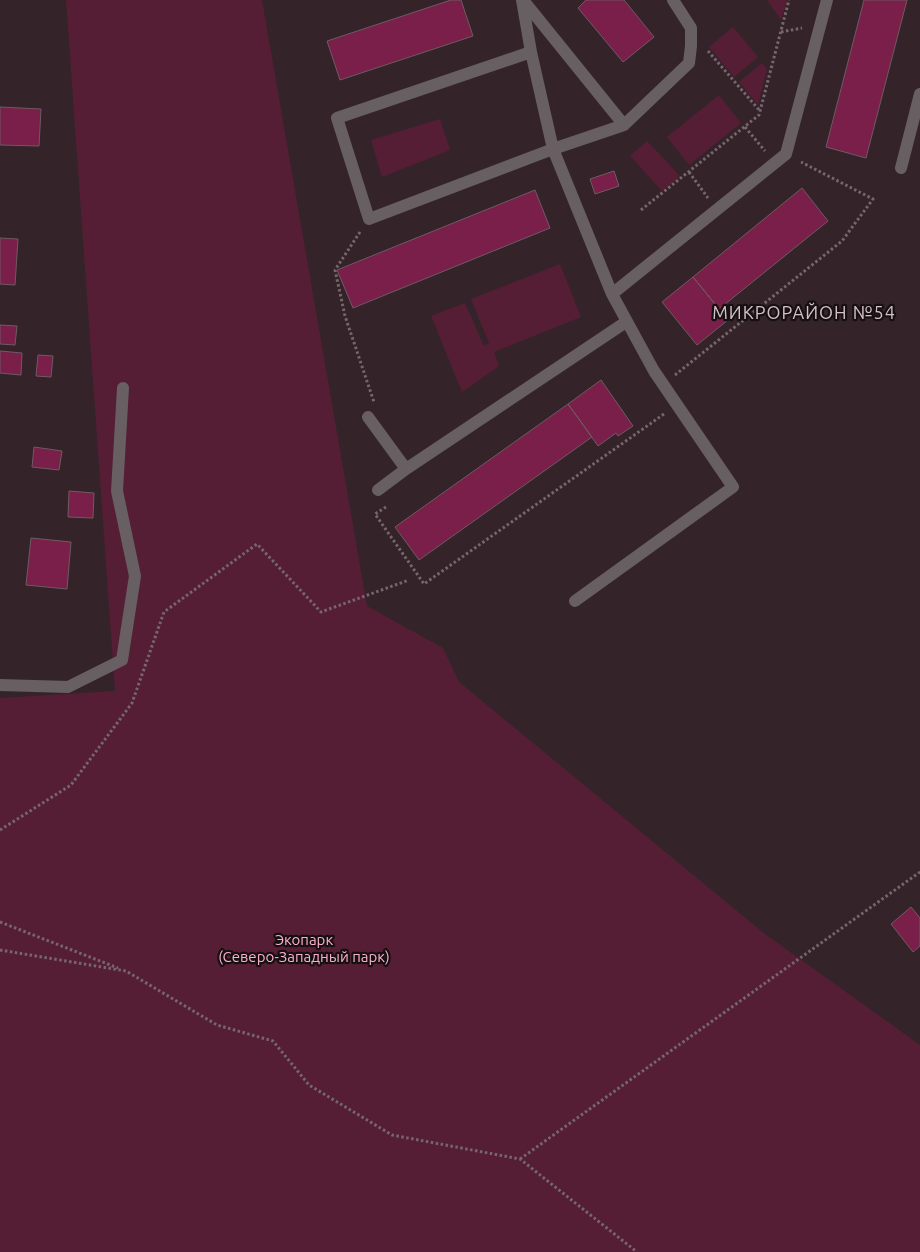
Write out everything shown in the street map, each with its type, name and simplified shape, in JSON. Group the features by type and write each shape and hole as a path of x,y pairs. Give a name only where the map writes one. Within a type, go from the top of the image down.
{"street":[{"path":"523,0 531,52 553,150 612,294 654,372 734,487 575,601"},
{"path":"523,0 624,125"},
{"path":"531,52 336,118 369,219 624,125 689,63 691,28 673,0"},
{"path":"612,294 786,154 827,0"},
{"path":"901,168 920,94"},
{"path":"378,490 406,469 626,322"},
{"path":"0,684 68,687 122,660 135,576 117,491 122,388"},
{"path":"368,417 406,469"}],"path":[{"path":"641,210 759,115 789,0"},
{"path":"691,46 707,50 760,111"},
{"path":"663,384 842,241 872,199 786,154"},
{"path":"689,172 716,210"},
{"path":"368,417 376,406 345,316 335,270 369,219"},
{"path":"391,503 375,514 424,584 677,405"},
{"path":"0,830 71,785 132,704 164,612 257,544 321,612 409,580"},
{"path":"520,1159 920,872"},
{"path":"0,922 126,971 217,1026 273,1041 309,1086 392,1134 520,1159 637,1252"},
{"path":"0,950 126,971"}],"green space":[{"name":"Экопарк (Северо-Западный парк)","path":"66,0 262,0 367,606 443,648 459,682 765,934 920,1045 920,1252 0,1252 0,698 115,691"},
{"path":"767,0 787,0 781,20"},
{"path":"733,27 758,57 734,77 709,47"},
{"path":"762,63 767,69 758,105 739,82"},
{"path":"719,95 741,123 689,165 667,137"},
{"path":"440,119 450,150 382,177 371,140"},
{"path":"647,141 680,176 662,191 630,156"},
{"path":"560,264 581,317 494,352 499,366 462,392 431,316 465,303 484,346 489,343 471,299"}],"building":[{"path":"451,0 461,0 473,36 340,80 327,41"},
{"path":"586,0 624,0 654,37 623,62 578,8"},
{"path":"864,0 907,0 866,158 826,147"},
{"path":"0,107 41,109 39,146 0,145"},
{"path":"614,171 619,186 595,194 590,179"},
{"path":"802,188 828,221 719,309 693,277"},
{"path":"535,190 550,228 353,308 337,270"},
{"path":"0,238 18,239 15,285 0,284"},
{"path":"693,277 728,320 697,345 662,302"},
{"path":"0,325 17,326 15,345 0,344"},
{"path":"0,351 22,353 21,375 0,373"},
{"path":"38,355 53,356 51,377 36,376"},
{"path":"601,380 633,426 618,436 616,433 598,446 568,404"},
{"path":"568,404 592,437 419,560 395,527"},
{"path":"34,447 62,451 59,470 32,467"},
{"path":"69,491 94,493 93,518 68,517"},
{"path":"31,538 71,542 67,589 26,585"},
{"path":"911,907 920,918 920,946 913,952 891,924"}],"district":[{"name":"МИКРОРАЙОН №54","path":"804,313"}]}
